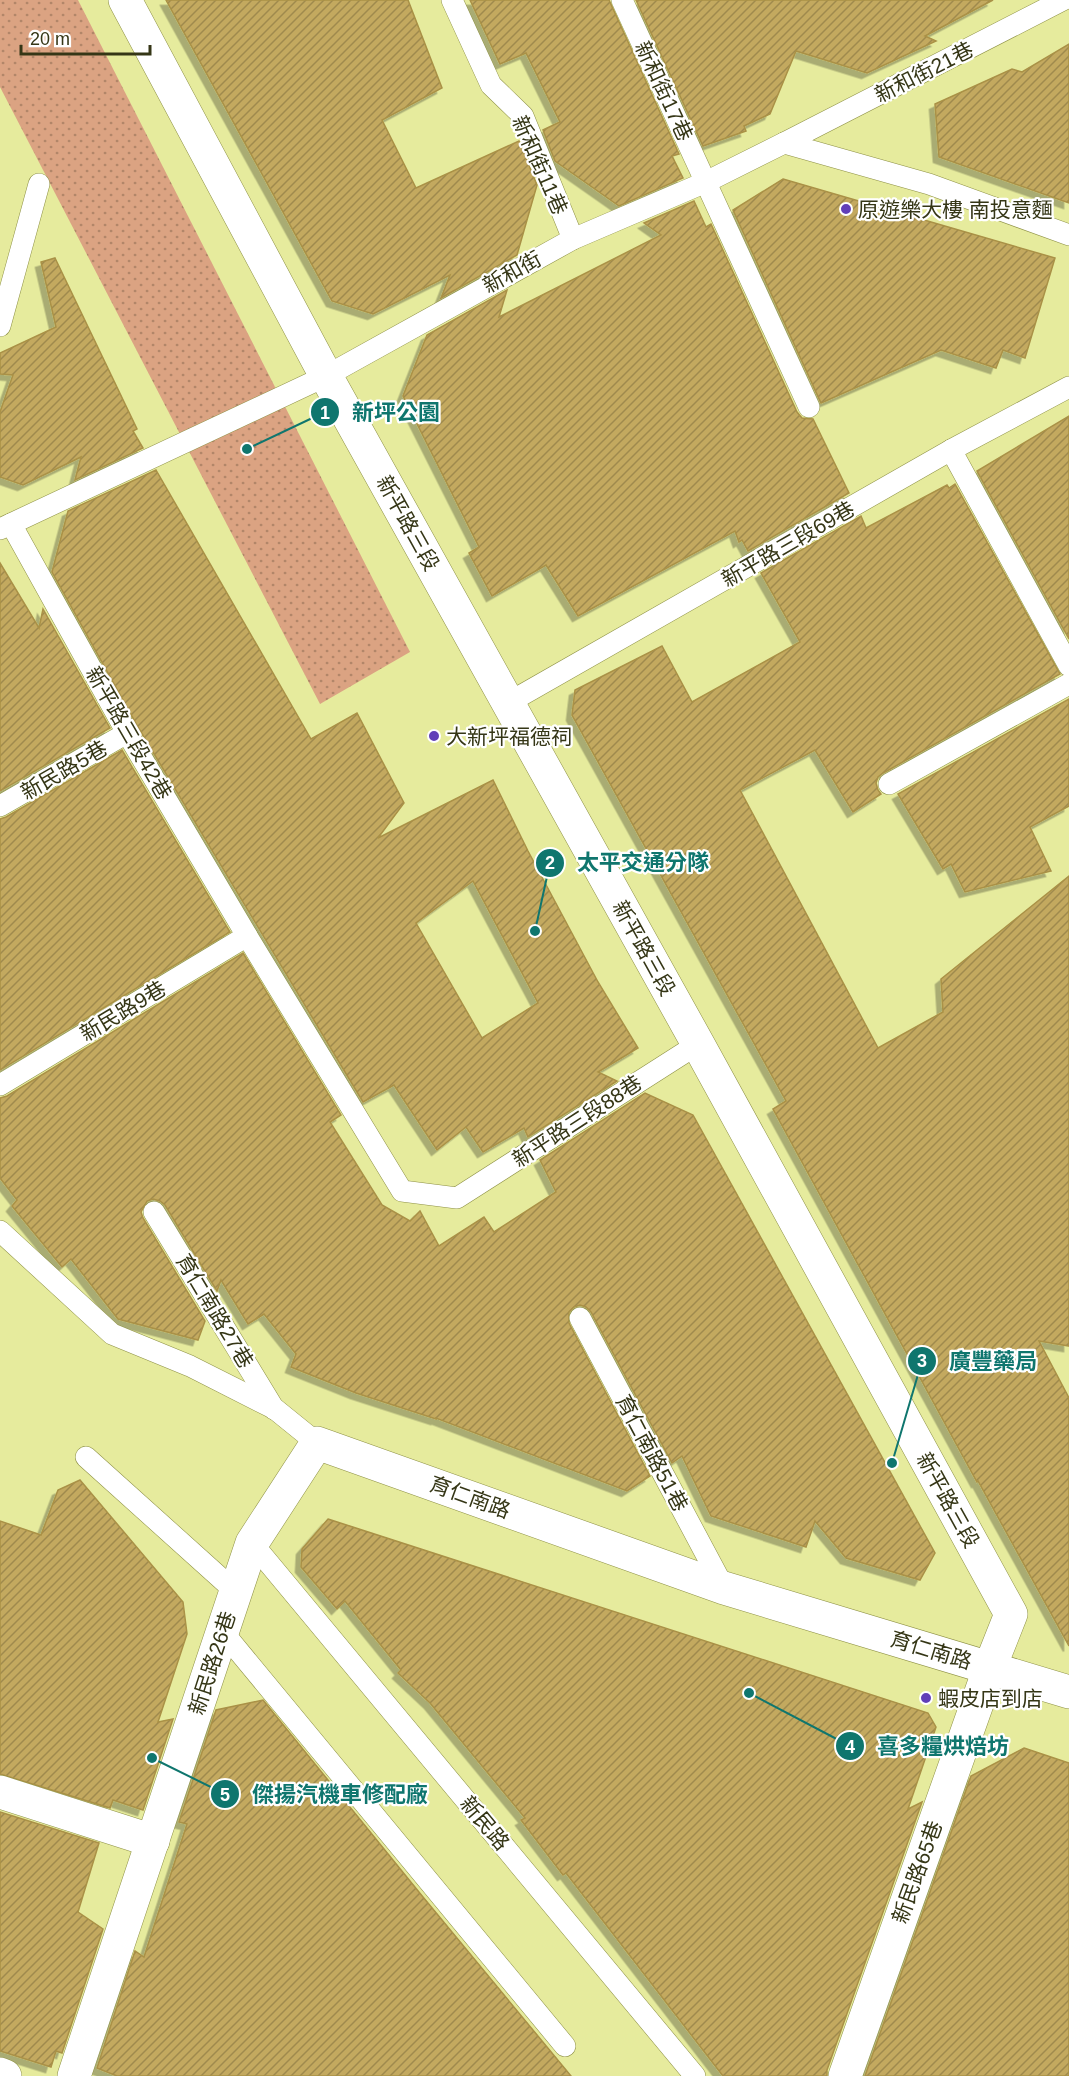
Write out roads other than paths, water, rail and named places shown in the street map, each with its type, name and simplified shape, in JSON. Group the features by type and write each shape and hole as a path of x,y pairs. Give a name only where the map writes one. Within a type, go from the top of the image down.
{"street":[{"name":"新平路三段","path":"125,0 326,375 698,1044 1011,1614 990,1667"},
{"name":"育仁南路","path":"317,1443 724,1588 990,1667"},
{"name":"新民路26巷","path":"78,2063 252,1543 317,1443"},
{"path":"990,1667 1069,1692"},
{"name":"新民路65巷","path":"845,2076 990,1667"},
{"path":"0,1792 153,1841"},
{"path":"0,2074 5,2076"}],"lane":[{"name":"新和街11巷","path":"452,0 491,85 523,116 573,239"},
{"name":"新和街17巷","path":"622,0 706,182"},
{"name":"新和街21巷","path":"784,143 1063,0"},
{"name":"新和街","path":"326,375 573,239 706,182 784,143"},
{"path":"784,143 929,184 1069,235"},
{"path":"706,182 809,407"},
{"path":"0,326 39,184"},
{"name":"新平路三段42巷","path":"326,375 5,527 247,936 402,1191 457,1198"},
{"name":"新平路三段69巷","path":"508,703 951,450 1069,387"},
{"path":"951,450 1069,666"},
{"path":"889,784 1069,684"},
{"name":"新民路5巷","path":"0,806 127,733"},
{"name":"新民路9巷","path":"0,1085 247,936"},
{"name":"新平路三段88巷","path":"457,1198 698,1044"},
{"name":"育仁南路27巷","path":"154,1212 275,1409"},
{"name":"育仁南路","path":"0,1231 112,1334 190,1366 275,1409 317,1443"},
{"name":"育仁南路51巷","path":"580,1318 724,1588"},
{"path":"86,1457 236,1592"},
{"name":"新民路","path":"252,1543 695,2076"},
{"path":"222,1631 566,2046"}],"place":[{"name":"原遊樂大樓 南投意麵","path":"846,209"},
{"name":"新坪公園","path":"247,449"},
{"name":"大新坪福德祠","path":"434,736"},
{"name":"太平交通分隊","path":"535,931"},
{"name":"廣豐藥局","path":"892,1463"},
{"name":"喜多糧烘焙坊","path":"749,1693"},
{"name":"蝦皮店到店","path":"926,1698"},
{"name":"傑揚汽機車修配廠","path":"152,1758"}]}
